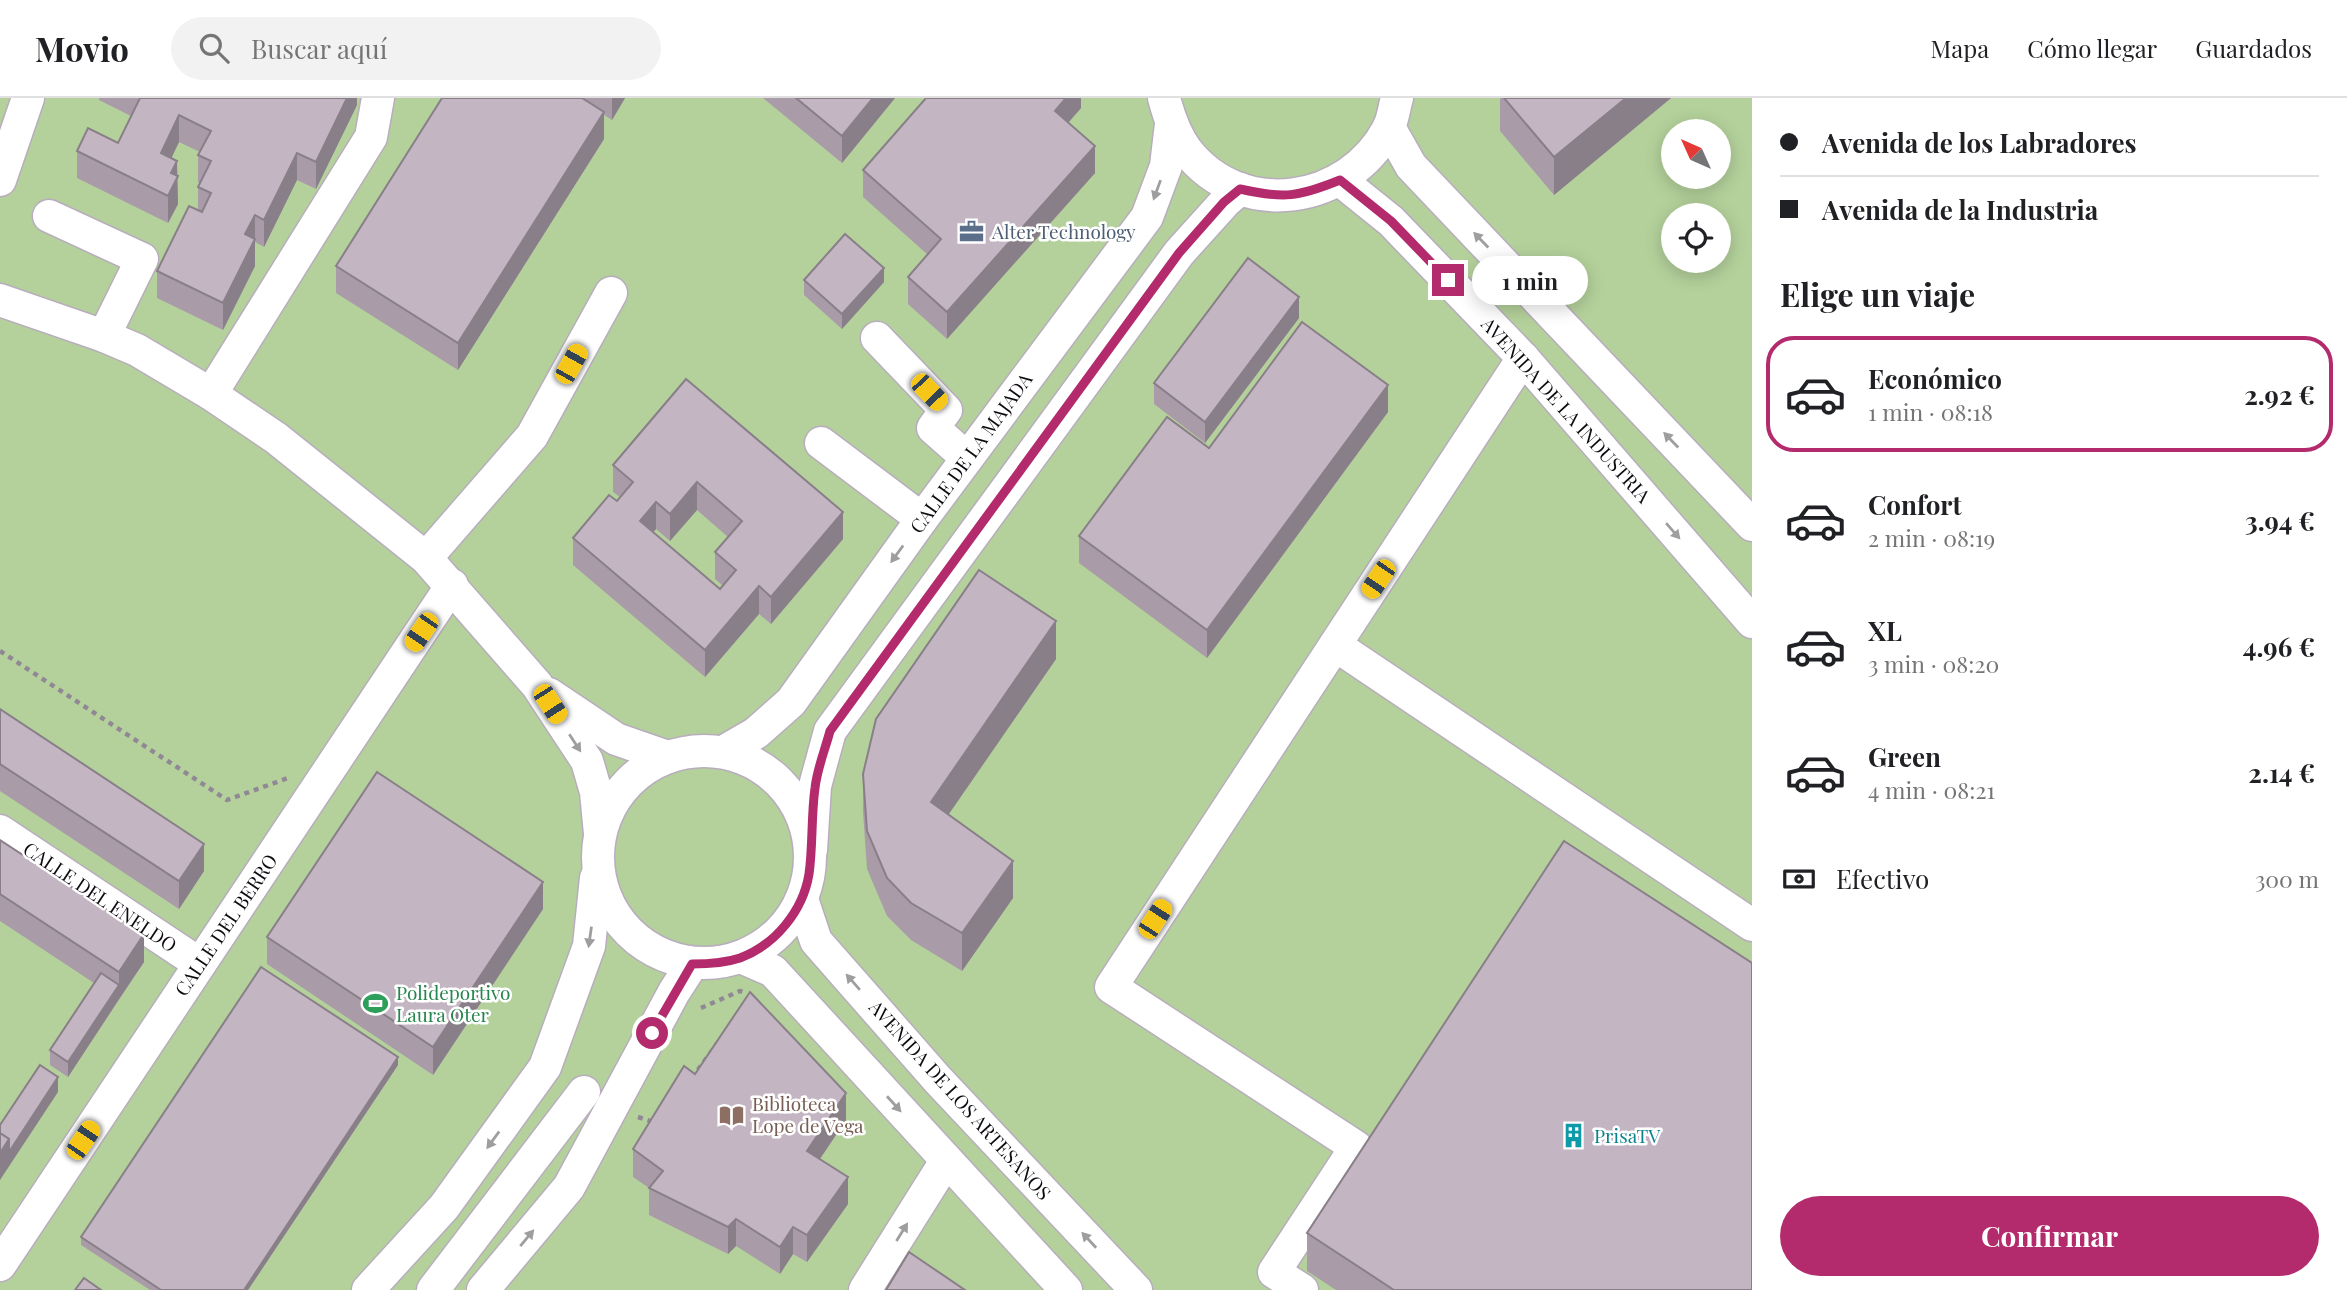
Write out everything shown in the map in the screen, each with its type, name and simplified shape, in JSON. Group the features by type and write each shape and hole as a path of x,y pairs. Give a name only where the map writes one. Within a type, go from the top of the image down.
{"street":[{"path":"0,180 28,98"},
{"path":"211,394 371,137 377,98"},
{"path":"1167,111 1188,152 1211,174 1240,189 1274,196 1308,193 1340,180 1369,158 1393,113"},
{"name":"CALLE DE LA MAJADA","path":"723,752 756,733 791,702 922,519 1147,217 1166,166 1167,111"},
{"path":"1393,113 1411,166 1752,525"},
{"name":"AVENIDA DE LA INDUSTRIA","path":"1340,180 1391,221 1523,358 1752,622"},
{"path":"597,869 607,904 628,933 657,954 692,964 717,963 741,957 766,944 787,924 802,899 809,875 815,786 830,731 1179,253 1224,202 1240,189"},
{"path":"49,216 142,259 104,336"},
{"path":"426,558 532,436 611,293"},
{"path":"0,300 136,350 211,394 276,438 426,558 452,585 537,685 587,761 596,792 600,834 589,946 545,1068 444,1207 368,1290"},
{"path":"877,338 946,410 933,428 967,458"},
{"path":"1302,1290 1274,1272 1356,1147 1111,987 1523,358"},
{"path":"821,443 922,519"},
{"name":"CALLE DEL BERRO","path":"3,1253 200,964 452,585"},
{"path":"1335,645 1752,925"},
{"path":"537,685 616,739 668,757"},
{"path":"600,834 613,801 636,774 668,757 695,750 723,752 757,764 784,786 802,816 811,850"},
{"name":"CALLE DEL ENELDO","path":"0,831 200,964"},
{"name":"AVENIDA DE LOS ARTESANOS","path":"802,899 816,941 938,1080 1136,1290"},
{"path":"741,957 773,971 857,1081 946,1161 1066,1290"},
{"path":"483,1290 569,1187 674,992 692,964"},
{"path":"433,1290 584,1092"},
{"path":"865,1290 946,1161"}],"path":[{"path":"0,651 227,800 335,761"},
{"path":"691,1079 724,1034 733,1038"}],"green space":[{"path":"0,98 1752,98 1752,1290 0,1290"}],"building":[{"path":"140,98 347,98 316,162 297,153 264,220 255,215 245,234 255,239 223,303 157,271 189,206 202,212 211,193 198,187 211,161 198,155 211,131 179,115 161,153 177,161 171,173 178,176 168,196 77,151 88,128 118,143"},
{"path":"442,98 582,98 604,112 458,343 336,266"},
{"path":"796,98 873,98 842,136"},
{"name":"Alter Technology","path":"926,98 1066,98 1055,111 1095,146 947,312 908,277 941,239 863,170"},
{"path":"1504,98 1626,98 1554,157"},
{"path":"845,234 884,268 842,314 804,280"},
{"path":"1248,258 1299,297 1205,422 1154,383"},
{"path":"1302,322 1388,385 1207,630 1079,536 1167,417 1209,448"},
{"path":"686,379 843,512 771,597 759,586 705,650 573,538 609,495 617,501 633,482 613,465","holes":["697,482 742,521 715,552 736,570 720,589 640,521 656,502 670,514"]},
{"path":"979,570 1056,621 931,802 1013,861 962,933 911,903 887,878 867,831 863,774 876,719"},
{"path":"0,709 204,844 179,881 0,764"},
{"path":"377,772 543,882 433,1047 267,937"},
{"path":"0,840 144,934 119,972 0,894"},
{"name":"PrisaTV","path":"1564,841 1752,963 1752,1290 1394,1290 1307,1233"},
{"path":"261,967 398,1057 244,1290 161,1290 81,1237"},
{"path":"101,973 119,985 68,1062 50,1050"},
{"path":"750,992 846,1093 807,1151 848,1177 807,1235 793,1227 780,1247 736,1219 728,1227 649,1188 663,1171 633,1149 684,1066 695,1074"},
{"path":"40,1065 58,1077 9,1152 9,1139 0,1133 0,1125"},
{"path":"0,1133 9,1139 0,1153"},
{"path":"909,1252 965,1290 886,1290"},
{"path":"84,1278 101,1290 75,1290"}],"place":[{"name":"Alter Technology","path":"972,232"},
{"name":"Polideportivo Laura Oter","path":"376,1004"},
{"name":"Biblioteca Lope de Vega","path":"732,1115"},
{"name":"PrisaTV","path":"1574,1136"}],"route":[{"path":"652,1033 692,964 717,963 741,957 766,944 787,924 802,899 809,875 815,786 830,731 1179,253 1224,202 1240,189 1274,196 1291,195 1308,193 1340,180 1391,221 1448,280"}]}
